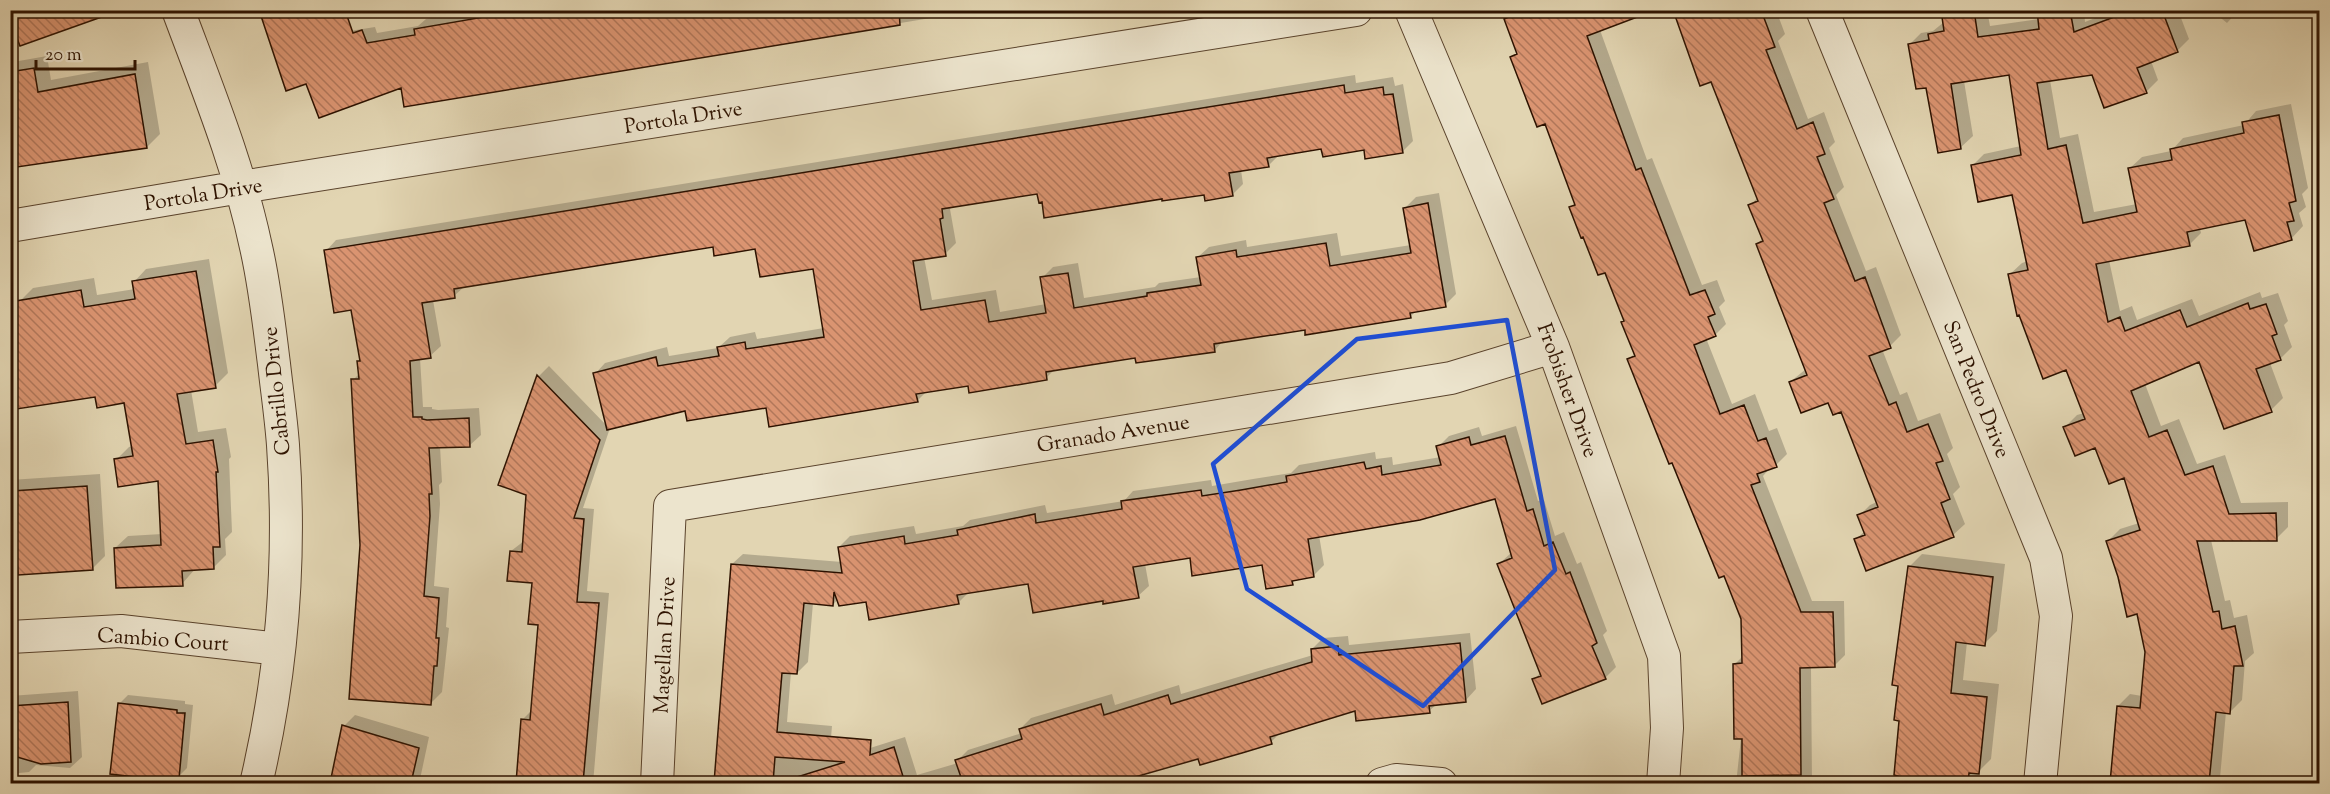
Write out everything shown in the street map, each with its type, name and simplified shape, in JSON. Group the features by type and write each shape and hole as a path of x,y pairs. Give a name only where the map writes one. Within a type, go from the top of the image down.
{"street":[{"name":"Cabrillo Drive","path":"178,10 241,187 257,248 283,445 285,542 279,649 265,745 256,783"},
{"name":"Portola Drive","path":"10,226 241,187 1356,10"},
{"name":"Frobisher Drive","path":"1411,10 1553,347 1664,656 1667,729 1663,783"},
{"name":"San Pedro Drive","path":"1822,10 2046,558 2056,616 2040,783"},
{"name":"Granado Avenue","path":"670,506 1451,378 1553,347"},
{"name":"Magellan Drive","path":"657,783 670,506"},
{"name":"Cambio Court","path":"10,637 121,631 279,649"},
{"path":"1382,783 1396,780 1441,783"}],"highlighted area":[{"path":"1507,320 1555,570 1423,706 1247,589 1213,464 1357,339"}],"building":[{"path":"10,10 109,10 110,14 20,46 10,20"},
{"path":"259,10 345,10 353,33 362,30 367,43 415,35 414,29 490,16 489,10 537,10 538,15 580,10 581,17 621,10 899,10 900,25 404,107 401,88 319,118 306,84 286,91"},
{"path":"1526,10 1648,10 1648,13 1587,36 1636,170 1641,168 1690,295 1705,290 1715,314 1708,317 1716,336 1694,345 1720,414 1744,405 1758,441 1766,438 1777,467 1757,474 1760,482 1751,485 1801,612 1833,612 1835,667 1800,668 1801,775 1742,776 1742,739 1734,739 1733,664 1742,663 1741,619 1724,576 1719,578 1672,463 1669,464 1627,359 1635,356 1621,322 1624,321 1605,273 1598,275 1583,237 1581,238 1569,207 1575,205 1545,124 1537,127 1510,57 1517,54 1504,19"},
{"path":"1673,10 1761,10 1775,47 1766,50 1797,129 1813,122 1825,154 1817,157 1834,199 1824,203 1855,281 1865,277 1891,348 1869,356 1889,405 1896,402 1907,432 1928,424 1943,461 1936,463 1950,499 1941,503 1954,537 1866,571 1854,539 1865,535 1857,515 1878,507 1841,412 1833,415 1828,403 1801,413 1789,382 1807,375 1756,244 1763,241 1748,205 1758,201 1711,82 1700,86"},
{"path":"1941,10 1974,10 1978,37 2039,29 2037,10 2070,10 2074,32 2133,10 2162,10 2178,52 2137,68 2147,93 2104,108 2092,75 2037,83 2048,149 2066,145 2083,223 2137,212 2128,168 2172,160 2170,149 2244,133 2242,122 2279,115 2296,201 2289,203 2294,221 2287,222 2292,240 2254,251 2245,220 2187,232 2190,246 2096,264 2108,322 2120,317 2125,331 2180,310 2187,327 2248,303 2250,309 2266,304 2277,334 2272,336 2281,360 2256,369 2272,412 2224,429 2199,362 2131,391 2149,437 2167,430 2185,475 2213,466 2229,514 2276,513 2277,541 2197,541 2213,612 2219,611 2222,629 2235,626 2243,666 2234,666 2230,714 2216,712 2209,783 2110,783 2117,706 2140,708 2145,652 2137,614 2127,617 2118,577 2106,541 2140,530 2124,478 2109,484 2095,448 2075,456 2063,427 2085,419 2066,370 2043,379 2019,315 2017,316 2008,274 2028,270 2012,195 1978,202 1971,165 2021,155 2009,75 1951,84 1961,149 1938,153 1926,88 1916,89 1908,44 1929,40 1928,34 1944,31"},
{"path":"34,68 38,92 135,74 147,148 17,167 14,146 10,147 10,72"},
{"path":"1344,85 1345,93 1383,87 1384,95 1393,94 1403,153 1365,159 1364,150 1323,157 1321,149 1267,158 1269,167 1229,173 1233,196 1205,201 1204,195 1162,201 1162,199 1044,218 1042,202 1039,203 1037,194 942,209 943,218 940,219 946,256 913,261 921,310 985,300 989,322 1046,313 1040,277 1068,273 1074,308 1147,296 1147,293 1201,285 1196,257 1236,250 1237,257 1326,243 1330,266 1411,253 1403,208 1428,203 1446,307 1410,313 1411,318 1305,335 1305,330 1214,344 1215,352 1136,363 1135,358 1046,372 1047,380 969,393 968,386 916,394 918,402 769,427 766,408 687,421 685,411 607,430 593,373 656,357 658,366 719,356 717,347 745,342 746,349 824,337 813,269 760,277 755,249 714,256 713,247 454,289 455,298 422,303 431,358 410,361 413,417 422,417 427,420 469,418 470,447 429,448 432,494 429,494 430,516 424,596 439,598 436,638 439,638 437,666 434,666 431,705 349,699 360,545 351,379 359,379 357,361 360,361 351,310 334,313 324,250"},
{"path":"196,271 216,388 177,394 186,444 213,440 218,472 216,472 220,547 213,547 214,569 182,571 183,586 116,588 114,548 161,545 158,481 118,487 114,459 133,456 124,403 97,408 95,397 10,410 10,302 81,290 84,307 135,299 132,281"},
{"path":"537,375 600,440 574,518 584,519 577,602 599,603 583,783 516,783 521,719 530,720 538,625 528,624 532,583 507,581 510,551 522,552 526,495 498,485"},
{"path":"1505,436 1527,511 1533,509 1544,546 1553,542 1566,574 1570,572 1597,643 1592,646 1606,679 1542,704 1532,679 1541,676 1497,564 1512,558 1495,499 1420,520 1308,539 1314,577 1292,581 1293,585 1266,589 1262,565 1192,576 1190,558 1133,567 1139,598 1103,604 1103,601 1033,613 1028,584 957,595 959,604 869,620 866,602 839,606 834,592 833,606 804,603 797,674 782,673 777,732 871,740 870,755 894,747 905,783 798,783 797,777 845,762 775,757 773,783 714,783 731,564 842,573 838,547 904,536 905,544 958,535 957,530 1035,514 1036,523 1122,509 1121,501 1201,490 1202,496 1241,490 1287,482 1286,476 1364,462 1366,469 1381,466 1382,475 1441,465 1436,446 1469,437 1471,445"},
{"path":"87,486 93,570 18,575 12,491"},
{"path":"1908,566 1993,577 1985,646 1956,642 1951,693 1987,697 1979,774 1969,773 1968,783 1901,783 1901,777 1894,775 1899,721 1894,720 1898,686 1892,685"},
{"path":"1460,643 1466,702 1429,706 1430,713 1356,721 1355,711 1270,737 1272,744 1242,753 1200,765 1198,759 1114,783 963,783 955,760 1022,739 1019,729 1101,704 1104,715 1168,695 1171,704 1312,662 1311,649 1338,646 1339,655"},
{"path":"68,702 71,762 41,764 10,755 10,706"},
{"path":"118,703 185,713 179,779 169,778 169,781 110,774"},
{"path":"342,725 419,748 411,783 330,783"}]}
